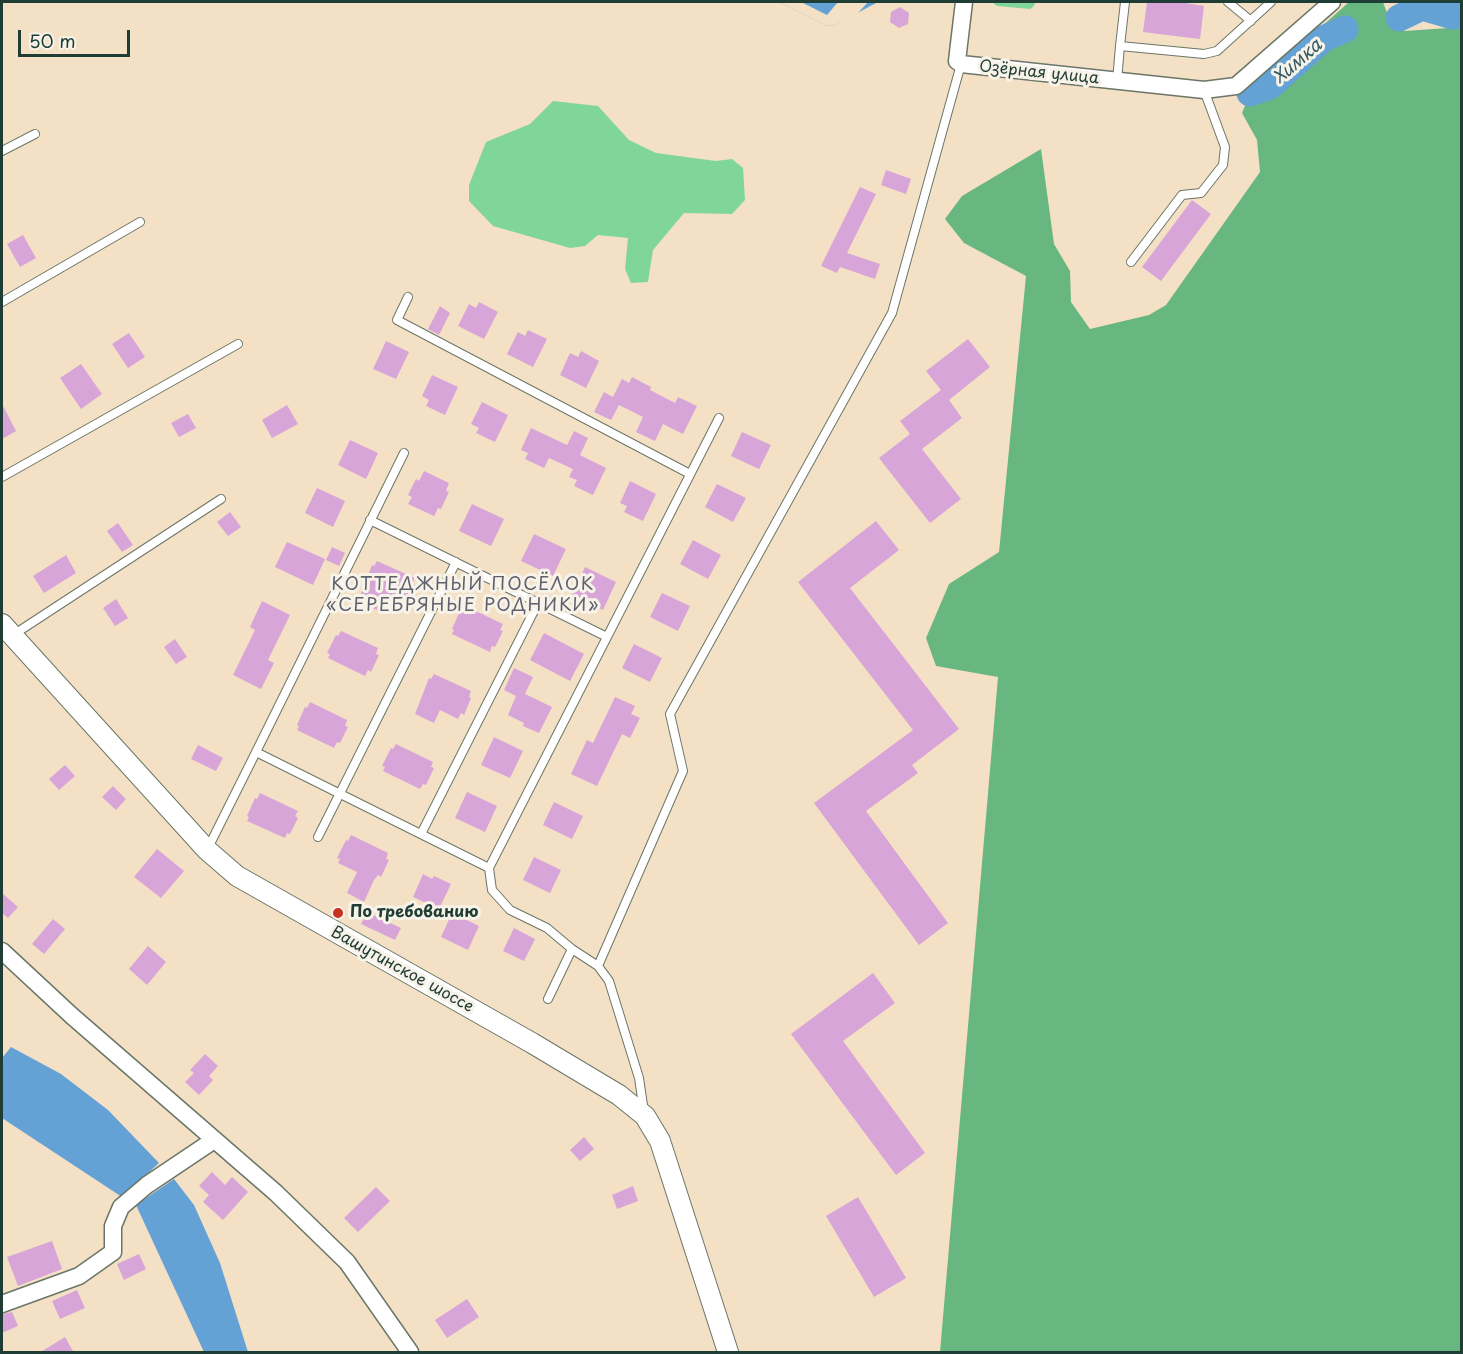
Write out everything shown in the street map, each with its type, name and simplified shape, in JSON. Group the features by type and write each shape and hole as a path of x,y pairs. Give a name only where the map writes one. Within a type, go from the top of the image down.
{"street":[{"path":"961,64 957,61 964,2"},
{"path":"1204,90 1236,87 1332,2"},
{"name":"Озёрная улица","path":"961,64 1204,90"},
{"name":"Вашутинское шоссе","path":"7,630 207,850 237,876 532,1043 619,1095 645,1116 660,1142 728,1353"},
{"path":"2,951 276,1193 347,1262 410,1353"},
{"path":"2,1304 79,1276 113,1252 113,1226 121,1207 147,1185 214,1140"}],"lane":[{"path":"1117,81 1125,2"},
{"path":"1228,2 1251,21"},
{"path":"1120,46 1204,54 1217,51 1271,2"},
{"path":"598,966 683,771 670,714 892,313 961,64"},
{"path":"1131,262 1182,195 1201,193 1223,165 1225,147 1204,90"},
{"path":"2,151 35,134"},
{"path":"2,302 140,222"},
{"path":"408,297 397,320 690,474"},
{"path":"2,477 238,344"},
{"path":"645,1116 636,1067 609,981 598,966 547,928 510,910 492,890 489,868 719,418"},
{"path":"207,850 404,453"},
{"path":"7,630 220,499"},
{"path":"370,520 607,637"},
{"path":"318,837 456,562"},
{"path":"421,834 538,603"},
{"path":"256,752 489,868"},
{"path":"548,999 572,948"}],"green space":[{"path":"992,2 1036,2 1030,9 997,6"},
{"path":"1349,2 1383,2 1391,24 1405,31 1461,27 1461,1352 940,1352 998,677 936,666 926,638 949,584 999,552 1026,276 964,243 945,219 962,196 1041,149 1054,244 1070,271 1071,302 1090,329 1149,315 1166,305 1260,172 1257,140 1242,113 1250,93 1270,86 1291,54"},
{"path":"553,101 598,106 629,140 656,153 716,161 732,159 743,168 745,200 732,214 684,213 653,250 648,282 631,283 625,269 628,238 598,235 585,246 570,248 493,226 469,201 469,185 486,142 530,124"}],"water":[{"path":"779,2 878,2 833,26 825,25"},
{"path":"11,1047 61,1074 108,1110 159,1163 122,1197 2,1118 2,1058"},
{"path":"174,1179 194,1205 220,1263 248,1352 204,1352 136,1205"}],"pier":[{"path":"779,2 801,2 827,15 838,2 868,2 857,14 833,26 825,25"}],"building":[{"path":"1147,2 1180,2 1204,6 1200,39 1143,32"},
{"path":"900,7 909,13 908,24 899,28 890,22 891,12"},
{"path":"886,170 911,179 906,194 881,185"},
{"path":"860,187 876,194 847,253 880,264 875,279 840,267 837,273 821,266"},
{"path":"1192,200 1211,214 1161,281 1142,267"},
{"path":"23,235 36,258 20,267 7,244"},
{"path":"479,302 498,312 484,339 458,326 469,304 476,308"},
{"path":"440,306 450,313 439,335 428,329"},
{"path":"528,330 547,339 533,367 507,354 518,332 525,336"},
{"path":"129,333 145,357 128,368 112,344"},
{"path":"968,339 990,367 949,400 962,418 922,449 961,499 930,523 879,458 910,434 900,421 941,390 926,371"},
{"path":"386,341 409,352 396,379 373,369"},
{"path":"581,351 599,361 586,388 560,375 570,353 578,357"},
{"path":"81,364 102,394 81,409 60,378"},
{"path":"432,375 458,387 445,415 426,406 429,400 422,396"},
{"path":"632,377 651,387 650,390 675,403 678,397 697,406 683,434 663,424 655,441 636,432 643,417 619,405 611,420 594,412 604,392 613,397 622,379 629,383"},
{"path":"482,402 508,415 495,442 476,433 479,428 471,424"},
{"path":"2,404 16,431 2,439"},
{"path":"287,405 298,424 272,438 262,420"},
{"path":"188,414 196,428 179,437 171,423"},
{"path":"531,428 567,445 574,431 588,438 580,455 606,468 593,495 574,486 577,480 569,477 573,469 549,458 544,468 525,459 528,453 521,450"},
{"path":"742,432 771,445 759,469 731,456"},
{"path":"350,440 378,453 366,479 338,465"},
{"path":"424,471 449,483 446,491 449,492 441,509 438,508 434,516 408,504 412,497 408,495 416,479 419,481"},
{"path":"630,481 656,494 643,521 624,512 627,506 620,503"},
{"path":"717,484 746,498 733,522 705,507"},
{"path":"317,488 345,501 333,527 305,513"},
{"path":"472,504 504,519 491,546 459,531"},
{"path":"230,512 241,527 228,536 217,522"},
{"path":"876,521 899,550 850,588 959,729 912,765 918,773 866,811 948,923 919,945 814,803 913,730 798,582"},
{"path":"118,523 133,545 122,552 107,531"},
{"path":"534,534 566,549 553,576 521,561"},
{"path":"693,540 721,555 708,579 680,564"},
{"path":"287,542 325,559 313,585 275,567"},
{"path":"332,547 345,553 339,566 326,560"},
{"path":"66,555 76,573 44,593 33,576"},
{"path":"377,561 415,578 412,584 415,585 407,602 404,600 402,606 385,598 379,611 358,601 372,565 374,566"},
{"path":"585,567 616,582 603,610 572,595"},
{"path":"662,593 690,606 678,631 650,617"},
{"path":"116,599 128,618 115,626 103,608"},
{"path":"262,601 290,615 268,660 274,663 261,689 233,675 255,630 250,627"},
{"path":"465,606 503,624 500,630 503,631 490,652 452,634 460,611 462,612"},
{"path":"341,631 378,648 376,654 379,655 371,672 368,670 365,676 328,658 330,654 327,653 336,635 338,636"},
{"path":"544,633 584,654 570,681 530,660"},
{"path":"175,639 187,657 176,664 164,647"},
{"path":"634,644 662,658 650,682 622,668"},
{"path":"514,668 533,677 525,694 552,707 539,733 523,726 524,723 508,715 516,696 504,690"},
{"path":"434,674 471,691 469,697 471,698 464,715 461,713 458,719 440,710 434,723 415,714 429,678 431,679"},
{"path":"615,697 635,706 631,714 640,718 630,738 622,734 597,786 571,774 587,740 593,743"},
{"path":"310,702 347,720 345,726 348,727 340,743 337,742 334,748 297,730 305,707 307,708"},
{"path":"494,737 523,751 510,778 481,765"},
{"path":"396,744 433,762 431,767 434,768 426,785 423,784 420,789 383,771 385,767 382,766 391,748 393,749"},
{"path":"198,745 223,758 216,771 191,759"},
{"path":"65,765 75,776 59,790 49,779"},
{"path":"113,786 126,799 116,810 102,797"},
{"path":"467,792 497,806 485,832 455,818"},
{"path":"260,793 298,811 295,816 298,818 290,834 287,833 285,838 247,821 255,798 257,799"},
{"path":"554,802 583,816 572,839 543,825"},
{"path":"351,835 388,853 386,859 389,860 381,877 378,875 374,880 364,902 347,893 357,872 338,863 340,859 337,858"},
{"path":"157,849 184,871 161,898 134,877"},
{"path":"534,857 561,870 550,893 523,880"},
{"path":"423,874 432,879 434,876 451,884 439,909 413,897"},
{"path":"2,893 18,907 8,918 2,913"},
{"path":"367,912 401,928 395,940 361,924"},
{"path":"452,913 479,926 468,950 441,937"},
{"path":"53,919 65,929 44,954 32,944"},
{"path":"514,928 535,939 524,961 503,951"},
{"path":"148,946 166,962 147,985 129,969"},
{"path":"873,973 895,1003 843,1041 925,1153 896,1175 791,1034"},
{"path":"205,1054 218,1066 209,1076 213,1080 199,1095 185,1082 194,1073 190,1070"},
{"path":"584,1137 594,1149 580,1161 570,1150"},
{"path":"212,1172 225,1185 232,1177 248,1192 223,1220 203,1202 209,1195 199,1186"},
{"path":"633,1186 638,1201 617,1209 612,1195"},
{"path":"376,1187 390,1201 358,1232 344,1218"},
{"path":"858,1197 906,1278 874,1297 826,1216"},
{"path":"52,1241 62,1269 18,1286 7,1257"},
{"path":"139,1254 146,1269 124,1280 117,1264"},
{"path":"77,1290 85,1308 60,1319 52,1301"},
{"path":"467,1299 479,1317 447,1338 435,1320"},
{"path":"12,1312 18,1326 2,1333 2,1314"},
{"path":"65,1337 74,1353 39,1353"}],"waterway":[{"name":"Химка","path":"1399,18 1422,7 1453,16 1462,15"},
{"name":"Химка","path":"1250,93 1270,86 1323,39 1345,29"}],"place":[{"name":"По требованию","path":"338,913"}],"district":[{"name":"КОТТЕДЖНЫЙ ПОСЁЛОК «СЕРЕБРЯНЫЕ РОДНИКИ»","path":"463,595"}]}
